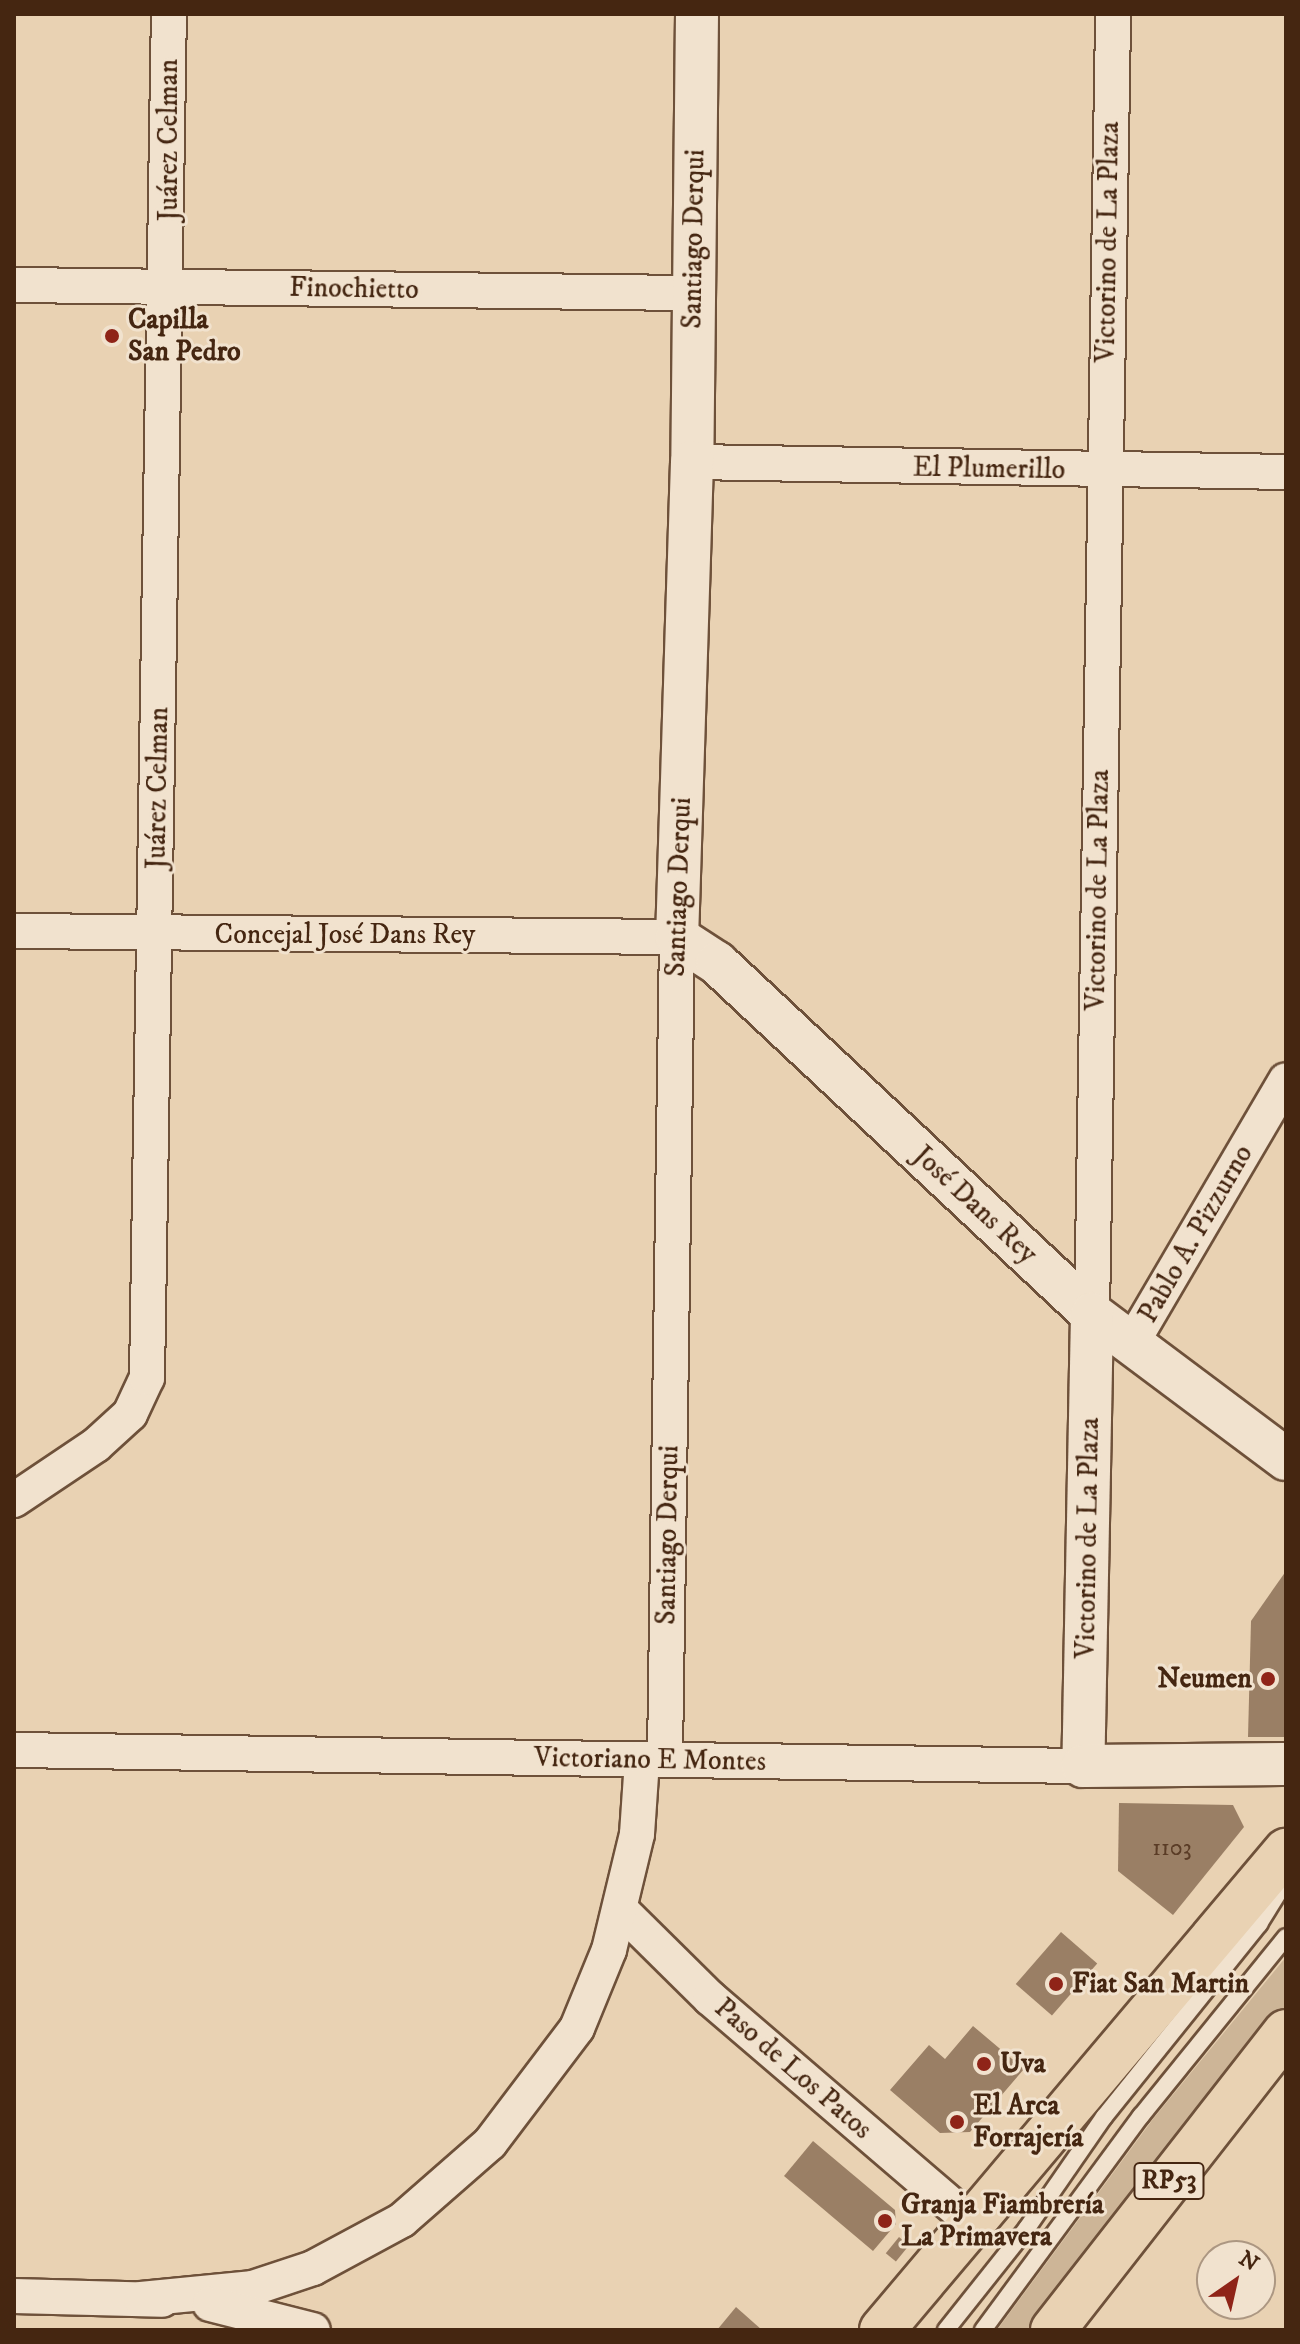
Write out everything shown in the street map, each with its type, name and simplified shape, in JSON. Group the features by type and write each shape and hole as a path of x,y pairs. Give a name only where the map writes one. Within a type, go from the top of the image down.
{"main road":[{"path":"882,2330 1286,1851"},
{"name":"RP53","path":"1053,2330 1286,2032"}],"street":[{"name":"Juárez Celman","path":"14,1500 96,1445 130,1414 147,1378 168,287 169,14"},
{"name":"Santiago Derqui","path":"141,2299 253,2288 313,2268 362,2247 434,2197 490,2143 577,2028 621,1910 654,1760 692,462 697,14"},
{"name":"Victorino de La Plaza","path":"1083,1766 1113,14"},
{"name":"Finochietto","path":"14,285 693,293"},
{"name":"El Plumerillo","path":"692,462 1103,472 1286,472"},
{"name":"Concejal José Dans Rey","path":"14,931 677,937"},
{"name":"José Dans Rey","path":"677,937 717,963 1092,1314 1130,1346 1286,1459"},
{"name":"Pablo A. Pizzurno","path":"1130,1346 1286,1080"},
{"name":"Victoriano E Montes","path":"14,1750 1083,1766 1286,1764"},
{"name":"Paso de Los Patos","path":"621,1910 710,1998 971,2222"},
{"path":"14,2296 227,2305 313,2330"}],"lane":[{"path":"946,2330 1027,2228 1104,2117 1259,1924 1286,1881"},
{"path":"983,2330 1141,2116 1286,1937"}],"shaded area":[{"path":"1286,1957 1286,2005 1032,2330 997,2330 1153,2119"}],"building":[{"name":"Neumen","path":"1286,1571 1286,1737 1248,1737 1251,1621"},
{"path":"1119,1803 1233,1805 1244,1827 1173,1915 1118,1871"},
{"path":"1061,1932 1097,1963 1052,2016 1016,1984"},
{"path":"973,2026 1024,2069 970,2132 940,2133 890,2090 929,2045 945,2059"},
{"path":"813,2141 895,2210 896,2224 873,2251 784,2176"},
{"path":"899,2237 909,2245 896,2262 886,2253"},
{"path":"736,2307 762,2330 717,2330"}],"place":[{"name":"Capilla San Pedro","path":"112,336"},
{"name":"Neumen","path":"1268,1679"},
{"name":"Fiat San Martin","path":"1056,1984"},
{"name":"Uva","path":"984,2064"},
{"name":"El Arca Forrajería","path":"957,2122"},
{"name":"Granja Fiambrería La Primavera","path":"885,2221"}]}
